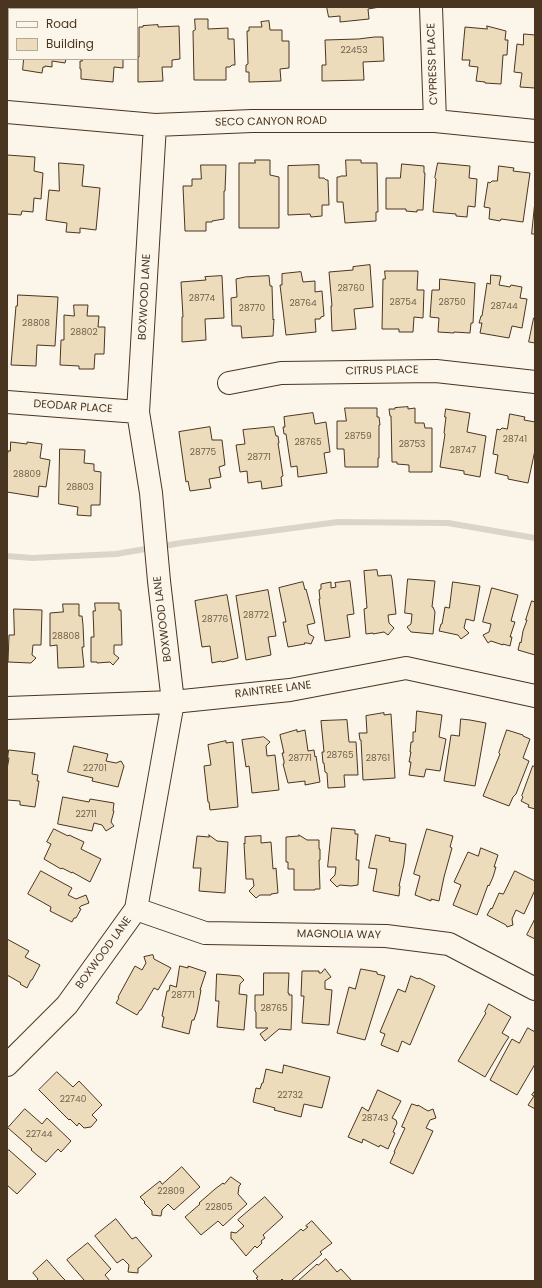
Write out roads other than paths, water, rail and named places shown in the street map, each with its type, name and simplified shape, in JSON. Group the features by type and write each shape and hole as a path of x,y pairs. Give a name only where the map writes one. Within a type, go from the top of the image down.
{"street":[{"name":"CYPRESS PLACE","path":"431,7 435,121"},
{"name":"SECO CANYON ROAD","path":"7,112 155,125 252,121 435,121 535,131"},
{"name":"BOXWOOD LANE","path":"7,1065 67,1005 136,909 173,702 159,581 151,492 138,412 155,125"},
{"name":"CITRUS PLACE","path":"229,383 281,373 436,371 535,382"},
{"name":"DEODAR PLACE","path":"7,402 138,412"},
{"name":"RAINTREE LANE","path":"7,708 173,702 290,690 406,668 535,696"},
{"name":"MAGNOLIA WAY","path":"136,909 205,933 386,936 449,944 535,989"}],"waterway":[{"path":"7,556 32,558 116,554 181,543 338,522 448,523 535,538"}]}
